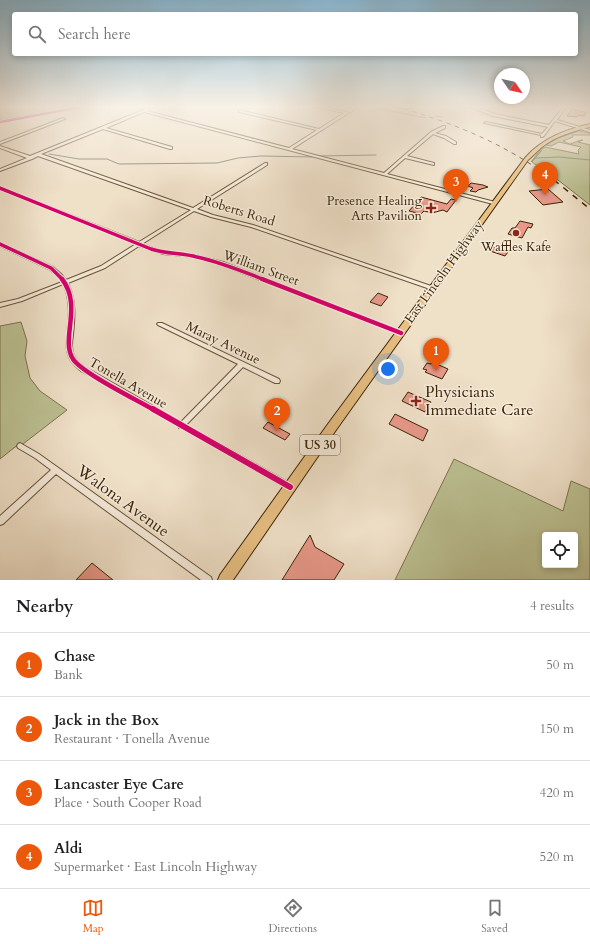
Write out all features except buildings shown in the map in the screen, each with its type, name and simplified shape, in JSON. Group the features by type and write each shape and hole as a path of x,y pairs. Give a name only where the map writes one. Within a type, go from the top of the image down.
{"main road":[{"name":"East Lincoln Highway","path":"225,580 432,288 526,160 535,149 545,141 565,133"}],"street":[{"path":"0,143 26,133"},
{"path":"0,170 92,133"},
{"path":"121,133 171,148"},
{"path":"226,133 494,203"},
{"path":"289,150 315,133"},
{"path":"385,174 432,133"},
{"path":"432,133 445,137 454,143"},
{"path":"533,133 542,135 544,133"},
{"path":"0,147 31,158"},
{"name":"Roberts Road","path":"39,155 194,209 252,226 432,288"},
{"path":"405,157 433,164"},
{"path":"0,305 20,300 103,267 266,164"},
{"name":"William Street","path":"0,188 138,245 163,253 194,256 221,263 401,332"},
{"name":"Tonella Avenue","path":"0,244 51,268 58,273 65,283 70,291 72,306 69,348 75,362 89,374 290,487"},
{"name":"Maray Avenue","path":"160,324 276,381"},
{"path":"181,426 242,364"},
{"name":"Walona Avenue","path":"20,446 37,456 208,580"},
{"path":"0,521 56,470"}],"green space":[{"path":"573,133 590,133 590,135 572,135 573,137 563,141 570,144 583,140 578,142 590,145 590,205 532,162 542,150 531,162 540,150 545,147 579,154 578,150 581,147 559,142 551,146 546,145 555,139"},
{"path":"21,322 27,341 25,356 30,378 40,391 67,410 23,444 15,447 0,459 0,326"},
{"path":"454,459 563,511 571,481 590,489 590,580 395,580"}],"waterway":[{"path":"49,154 79,159 107,159 119,164 217,163 238,158 261,156 312,157"},
{"path":"318,156 376,155"},
{"path":"536,158 559,157 590,160"}],"railway":[{"path":"472,133 498,145 555,181"},
{"path":"554,180 590,209"}],"cycle path":[{"path":"0,188 151,249 163,253 195,256 221,263 401,333"},
{"path":"0,244 51,268 65,283 69,291 72,307 69,350 73,359 79,366 290,487"}],"place":[{"name":"Aldi","path":"545,195"},
{"name":"Lancaster Eye Care","path":"456,202"},
{"name":"Presence Healing Arts Pavilion","path":"431,208"},
{"name":"Waffles Kafe","path":"516,233"},
{"name":"Chase","path":"436,371"},
{"name":"Physicians Immediate Care","path":"416,401"},
{"name":"Jack in the Box","path":"277,431"}]}
